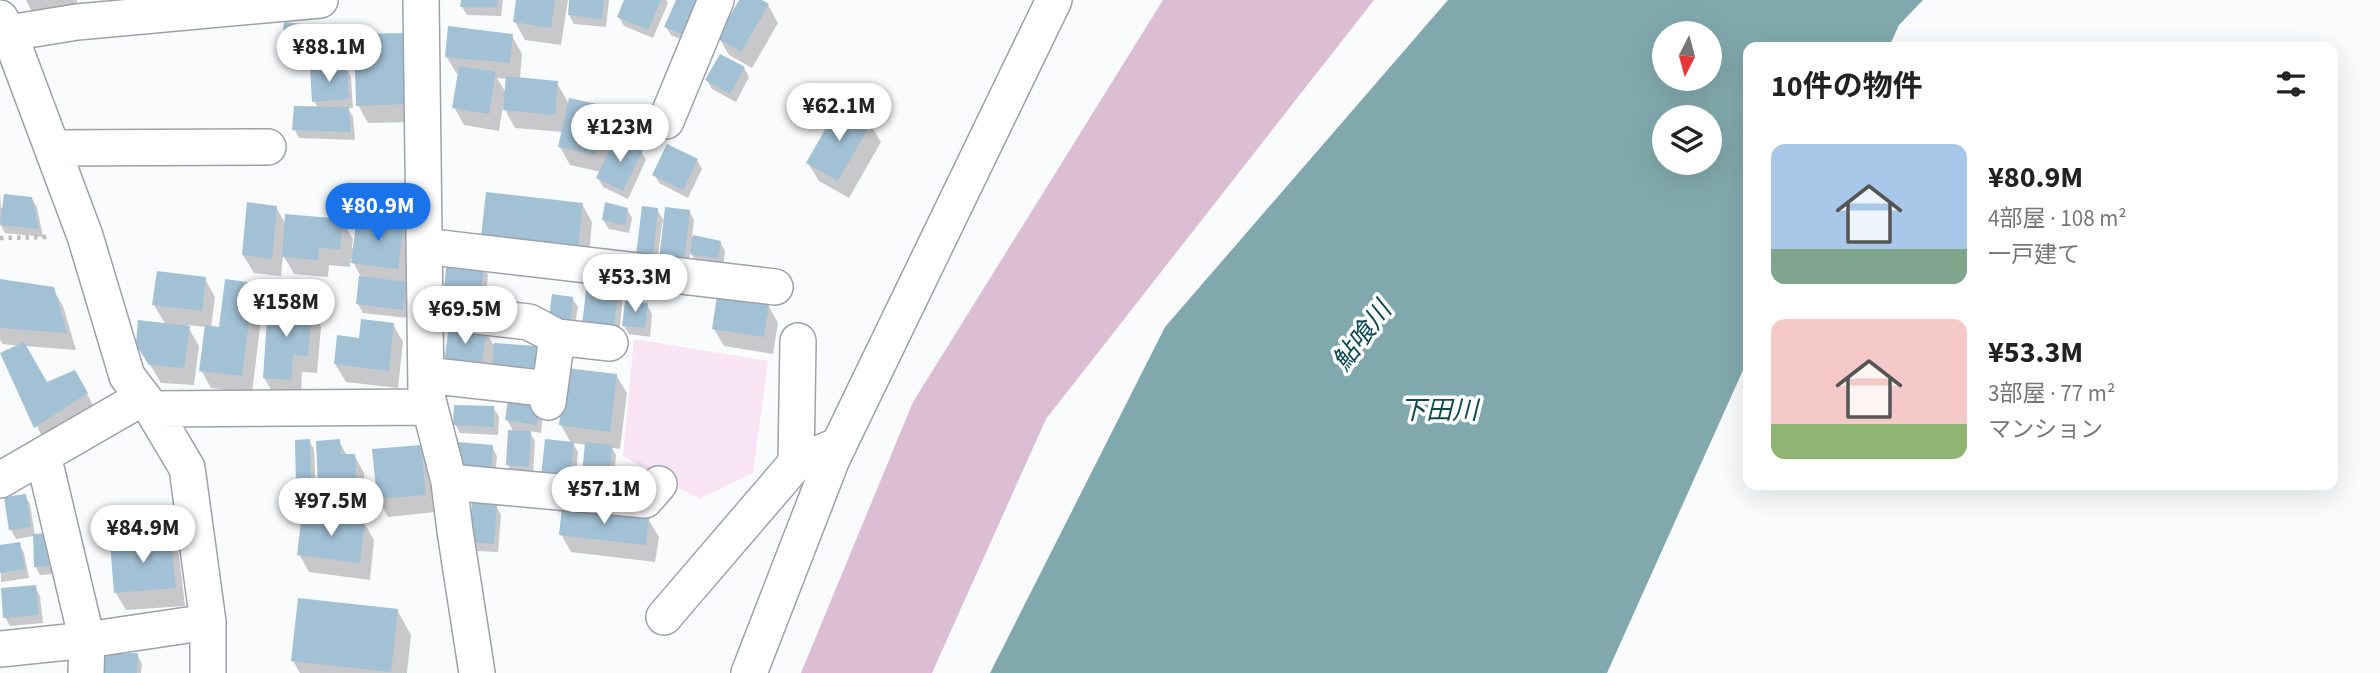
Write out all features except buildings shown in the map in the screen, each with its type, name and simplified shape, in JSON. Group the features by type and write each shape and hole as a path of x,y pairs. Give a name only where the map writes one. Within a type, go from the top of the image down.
{"street":[{"path":"208,673 208,622 187,468 127,376 85,236 3,17 320,0"},
{"path":"421,0 427,391 449,482 475,670"},
{"path":"666,121 716,0"},
{"path":"749,673 839,445 1054,0"},
{"path":"52,148 268,147"},
{"path":"424,246 775,287"},
{"path":"425,310 529,322 557,337 610,343"},
{"path":"0,480 43,455 147,404 427,391 549,396 557,337"},
{"path":"796,463 798,341"},
{"path":"664,617 796,463 839,445"},
{"path":"43,455 86,656"},
{"path":"449,482 645,500 659,484"},
{"path":"0,649 86,656 208,622"}],"path":[{"path":"0,238 85,236"}],"shaded area":[{"path":"1163,0 1374,0 1046,419 932,673 801,673 913,402"},
{"path":"634,339 768,361 753,473 699,499 623,456"}],"water":[{"name":"下田川","path":"1448,0 1923,0 1899,25 1891,42 1743,42 1743,370 1607,673 990,673 1165,327"}],"water label":[{"name":"鮎喰川","path":"1362,336"}]}
